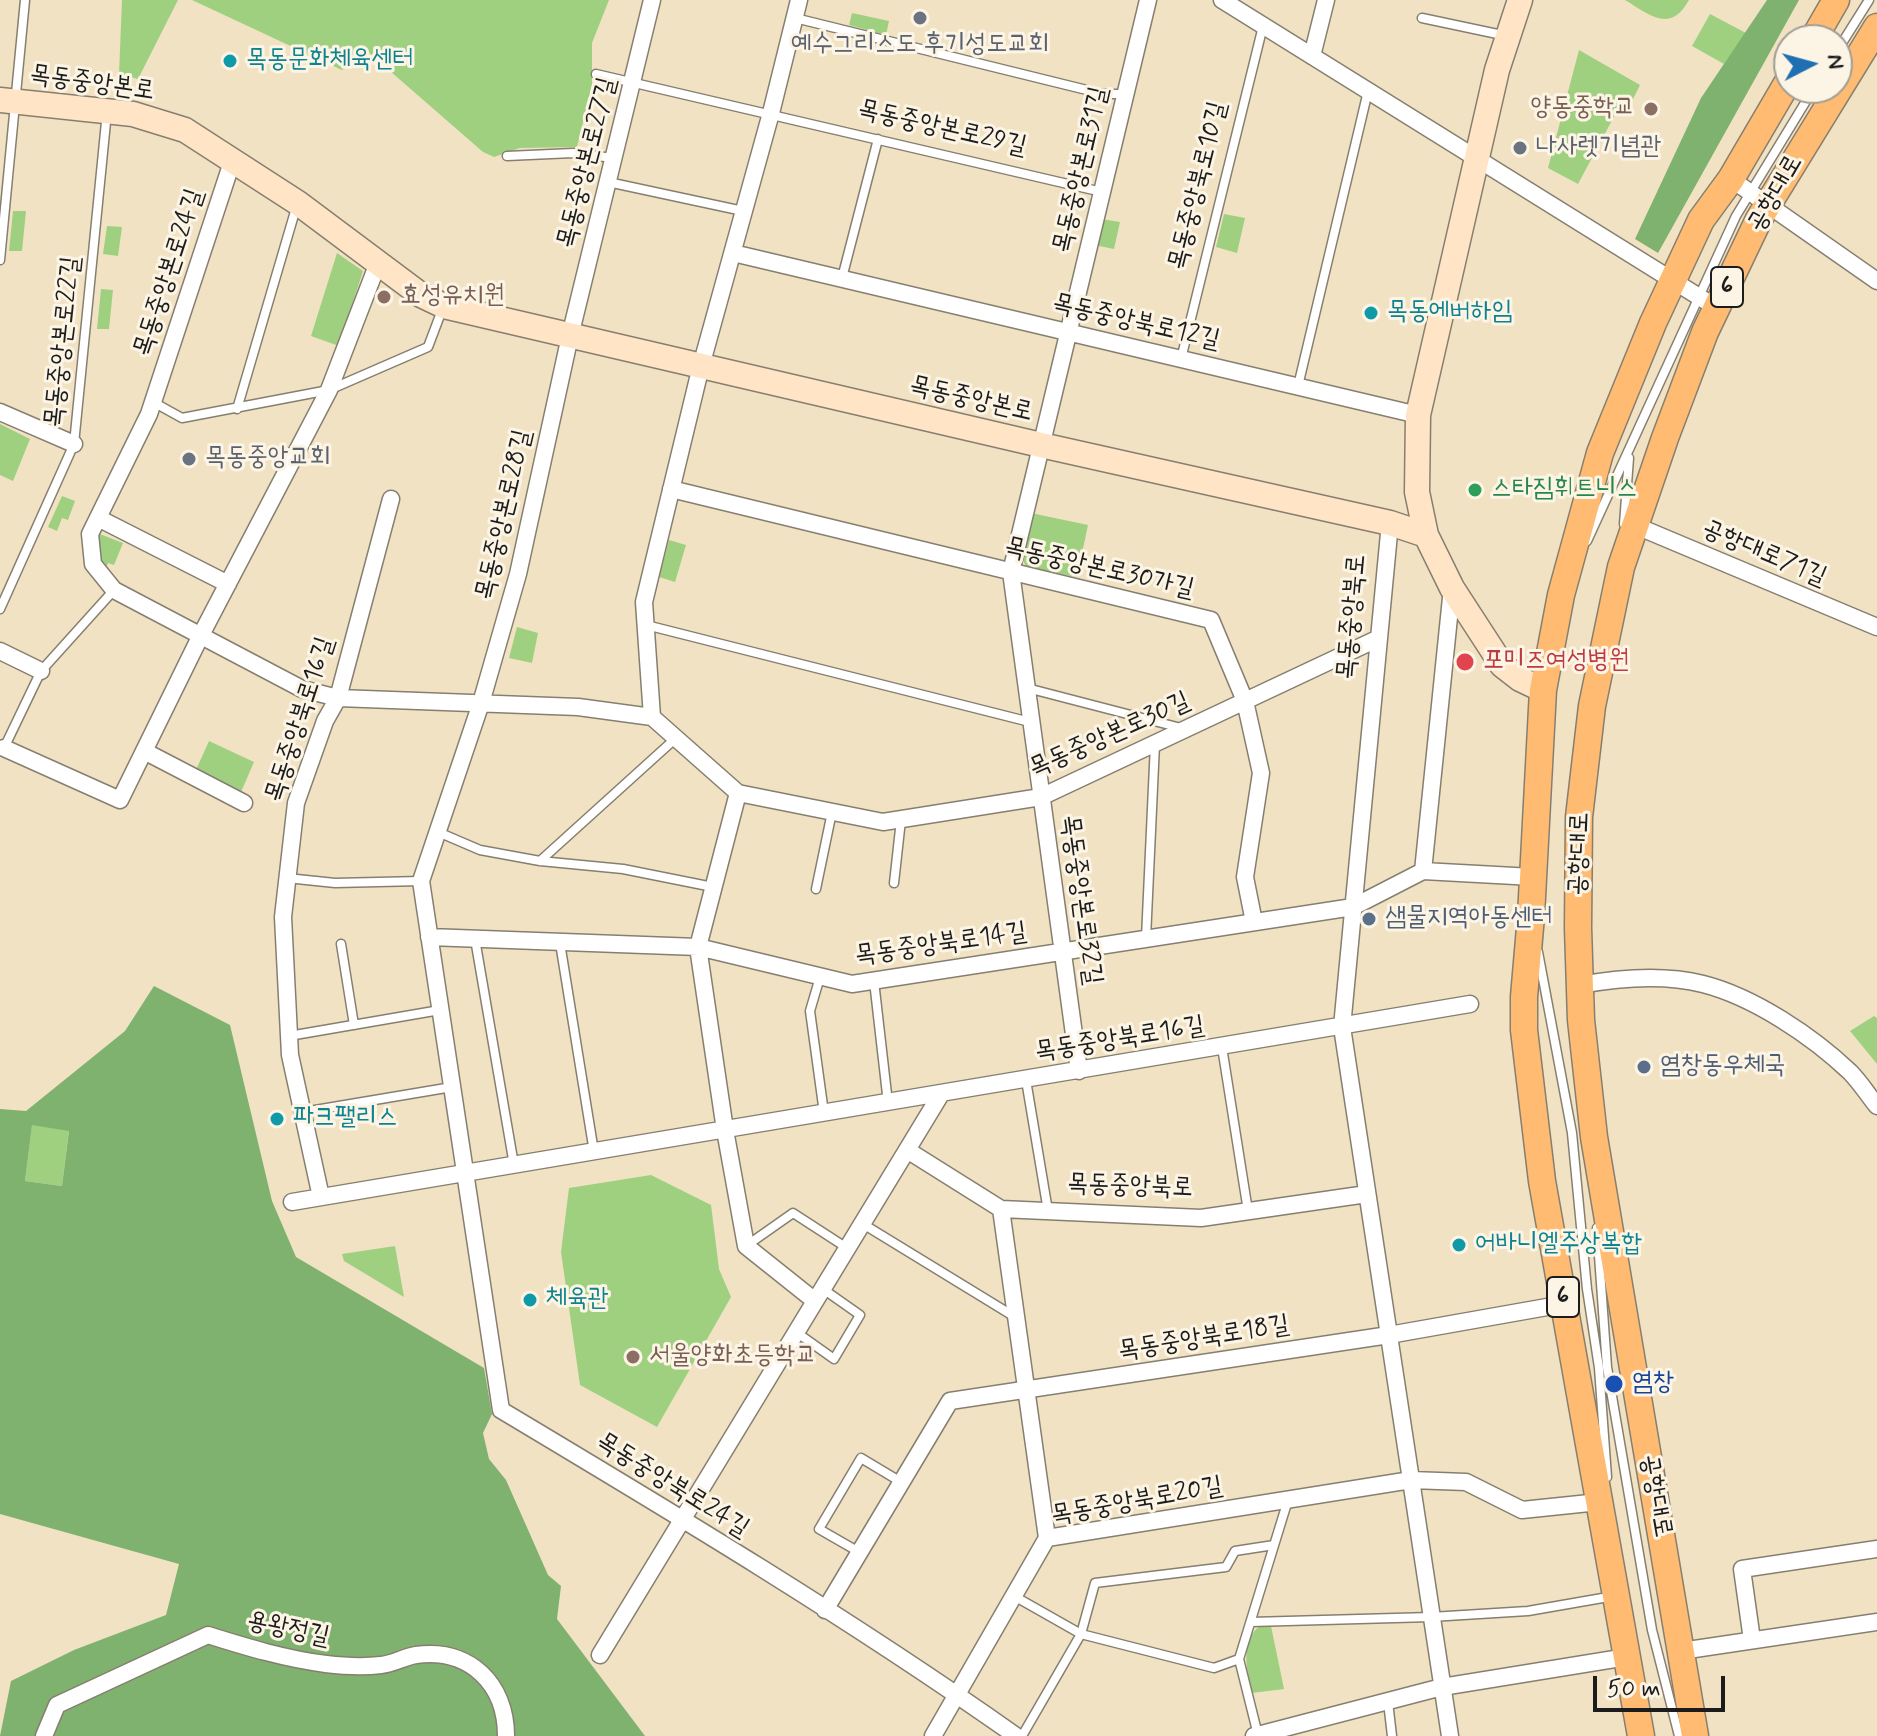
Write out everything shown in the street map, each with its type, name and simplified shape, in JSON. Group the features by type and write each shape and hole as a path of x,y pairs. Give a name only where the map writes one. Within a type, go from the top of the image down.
{"main road":[{"path":"1822,24 1836,0"},
{"name":"공항대로","path":"1641,1736 1542,1181 1524,1030 1543,690 1561,595 1600,453 1653,323 1701,220 1750,191 1877,27"},
{"name":"공항대로","path":"1695,1736 1594,1137 1581,1020 1579,817 1592,706 1621,567 1705,332 1708,302 1781,104"}],"street":[{"name":"목동중앙본로27길","path":"570,336 652,0"},
{"path":"652,717 644,602 701,366 799,0"},
{"name":"목동중앙본로31길","path":"1041,445 1148,0"},
{"path":"1222,0 1238,5 1263,26 1708,302"},
{"path":"1312,56 1326,0"},
{"path":"1520,0 1476,158 1418,415 1417,492 1426,535 1452,588 1502,665 1520,679 1543,690"},
{"name":"목동중앙본로","path":"8,101 133,114 185,130 298,203 421,295 444,306 1390,523 1426,535"},
{"name":"목동중앙본로24길","path":"233,159 153,402 90,534 93,564 114,590 302,689 338,698"},
{"path":"1750,191 1877,281"},
{"name":"목동중앙북로12길","path":"733,253 1418,415"},
{"path":"4,748 120,800 201,635 329,390 378,263"},
{"name":"목동중앙본로28길","path":"465,1173 421,881 481,703 518,574 570,336"},
{"path":"0,412 74,444"},
{"name":"목동중앙본로32길","path":"1041,445 1011,572 1079,1071"},
{"name":"목동중앙본로30가길","path":"671,489 1211,620 1245,701 1261,773 1245,877 1254,922"},
{"name":"목동중앙북로16길","path":"321,1197 290,1055 283,917 296,803 325,721 338,698 391,499"},
{"path":"98,518 228,584"},
{"name":"목동중앙북로","path":"1390,523 1342,1027 1450,1736"},
{"name":"공항대로71길","path":"1634,525 1877,627"},
{"path":"1423,871 1452,588"},
{"name":"목동중앙본로30길","path":"738,793 883,822 1041,797 1379,638"},
{"path":"0,651 41,671"},
{"path":"338,698 578,707 652,717 738,793 698,947 725,1130 746,1246 818,1295"},
{"path":"144,751 244,803"},
{"path":"1353,907 1423,871 1533,877"},
{"name":"목동중앙북로14길","path":"429,937 698,947 852,984 1353,907"},
{"path":"1580,985 1612,979 1670,979 1702,983 1749,1001 1795,1030 1852,1073 1877,1106"},
{"path":"1342,1027 1470,1004"},
{"name":"목동중앙북로16길","path":"292,1202 1342,1027"},
{"path":"600,1655 941,1094"},
{"name":"목동중앙북로","path":"907,1150 1001,1209 1201,1218 1367,1194"},
{"name":"목동중앙북로24길","path":"465,1173 501,1410 683,1519 1019,1736"},
{"path":"1001,1209 1047,1538"},
{"path":"1389,1335 1564,1304"},
{"name":"목동중앙북로18길","path":"825,1610 950,1401 1389,1335"},
{"path":"1411,1480 1466,1482 1522,1510 1599,1502"},
{"name":"목동중앙북로20길","path":"933,1736 1047,1538 1411,1480"},
{"path":"1752,1640 1742,1569 1877,1549"},
{"path":"1681,1651 1877,1622"},
{"name":"용왕정길","path":"44,1736 57,1705 208,1635 263,1652 328,1665 382,1665 416,1655 438,1655 470,1663 492,1682 506,1717 506,1736"},
{"path":"1256,1736 1290,1732 1442,1687 1627,1657"}],"lane":[{"path":"0,260 8,101 25,0"},
{"path":"1853,26 1869,0"},
{"path":"794,18 1103,94 1125,94"},
{"path":"1422,18 1508,36"},
{"name":"목동중앙북로10길","path":"1181,359 1263,26"},
{"name":"목동중앙본로29길","path":"596,74 1102,192"},
{"path":"1298,386 1368,91"},
{"path":"1750,191 1804,104"},
{"name":"목동중앙본로22길","path":"0,609 74,444 107,112"},
{"path":"842,278 878,139"},
{"path":"507,156 573,153 613,159"},
{"path":"608,182 744,212"},
{"path":"237,409 298,203"},
{"path":"1561,595 1708,302"},
{"path":"153,402 182,418 329,390 428,347 444,306"},
{"path":"1621,567 1630,453"},
{"path":"4,748 41,671 114,590"},
{"name":"목동중앙본로30길","path":"646,625 1031,722"},
{"path":"1027,687 1185,729"},
{"path":"540,861 676,738"},
{"path":"1146,938 1155,744"},
{"path":"816,889 832,812"},
{"path":"894,883 901,820"},
{"path":"438,832 480,850 540,861 623,869 714,887"},
{"path":"287,878 335,883 421,881"},
{"path":"1251,1622 1528,1611 1616,1596 1599,1368 1587,1289 1572,1133 1531,916"},
{"path":"475,939 514,1165"},
{"path":"560,942 594,1152"},
{"path":"341,944 354,1025"},
{"path":"820,976 810,1011 824,1113"},
{"path":"873,980 888,1103"},
{"path":"289,1036 440,1010"},
{"name":"목동중앙북로16길","path":"1222,1047 1248,1211"},
{"name":"목동중앙북로16길","path":"1026,1080 1048,1211"},
{"path":"302,1112 452,1087"},
{"path":"1594,1137 1599,1288 1607,1367 1652,1630 1679,1736"},
{"path":"746,1246 793,1213 847,1248"},
{"path":"862,1223 1017,1318"},
{"path":"796,1332 834,1359 860,1315 818,1295"},
{"path":"859,1552 819,1529 861,1458 901,1482"},
{"path":"1256,1736 1239,1659 1288,1499"},
{"path":"1019,1736 1081,1634 1095,1583 1226,1567 1235,1551 1274,1545"},
{"path":"1014,1596 1081,1634 1214,1668 1239,1659"},
{"path":"1388,1702 1392,1736"}],"green space":[{"path":"122,0 178,0 138,79 119,74"},
{"path":"192,0 609,0 592,43 592,86 577,147 520,148 494,157 483,152 367,51 342,70"},
{"path":"1625,0 1689,0 1682,10 1667,19 1651,16"},
{"path":"1767,0 1799,0 1786,24 1773,24 1773,47 1658,253 1635,239 1701,98"},
{"path":"852,13 889,21 886,35 849,25"},
{"path":"1710,14 1746,33 1724,64 1692,46"},
{"path":"1579,50 1640,85 1632,101 1624,98 1578,184 1548,168"},
{"path":"13,211 26,211 22,251 9,251"},
{"path":"1224,214 1245,218 1237,253 1216,247"},
{"path":"1101,219 1120,222 1114,249 1094,245"},
{"path":"107,226 122,227 118,256 103,254"},
{"path":"337,253 363,271 339,346 311,336"},
{"path":"101,289 113,290 109,329 97,329"},
{"path":"0,424 30,439 13,481 0,475"},
{"path":"62,496 75,501 68,520 62,518 57,531 48,527"},
{"path":"1031,513 1088,525 1077,577 1026,567 1022,558"},
{"path":"100,534 123,543 114,565 108,563 106,569 98,553"},
{"path":"669,540 686,545 675,582 659,577"},
{"path":"517,627 538,633 532,663 509,658"},
{"path":"209,741 254,762 241,792 195,772"},
{"path":"154,986 230,1025 272,1201 296,1257 484,1368 492,1414 483,1433 489,1459 506,1480 548,1575 561,1586 557,1619 645,1736 0,1736 11,1681 74,1650 166,1615 179,1564 0,1514 0,1109 26,1111 125,1031","holes":["32,1125 69,1131 62,1186 25,1181"]},
{"path":"1874,1016 1877,1018 1877,1064 1850,1031"},
{"path":"32,1124 69,1130 62,1186 25,1181"},
{"path":"651,1175 711,1205 719,1269 731,1297 657,1427 580,1385 561,1252 569,1188"},
{"path":"395,1246 404,1297 344,1261 342,1254"},
{"path":"1261,1625 1271,1626 1284,1689 1252,1693 1247,1648"}],"place":[{"name":"예수그리스도 후기성도교회","path":"920,18"},
{"name":"목동문화체육센터","path":"230,61"},
{"name":"양동중학교","path":"1651,109"},
{"name":"나사렛기념관","path":"1520,148"},
{"name":"효성유치원","path":"384,297"},
{"name":"목동에버하임","path":"1371,313"},
{"name":"목동중앙교회","path":"189,459"},
{"name":"스타짐휘트니스","path":"1475,490"},
{"name":"포미즈여성병원","path":"1465,662"},
{"name":"샘물지역아동센터","path":"1369,919"},
{"name":"염창동우체국","path":"1644,1067"},
{"name":"파크팰리스","path":"277,1119"},
{"name":"어바니엘주상복합","path":"1459,1245"},
{"name":"체육관","path":"530,1300"},
{"name":"서울양화초등학교","path":"633,1357"},
{"name":"염창","path":"1614,1384"}]}
